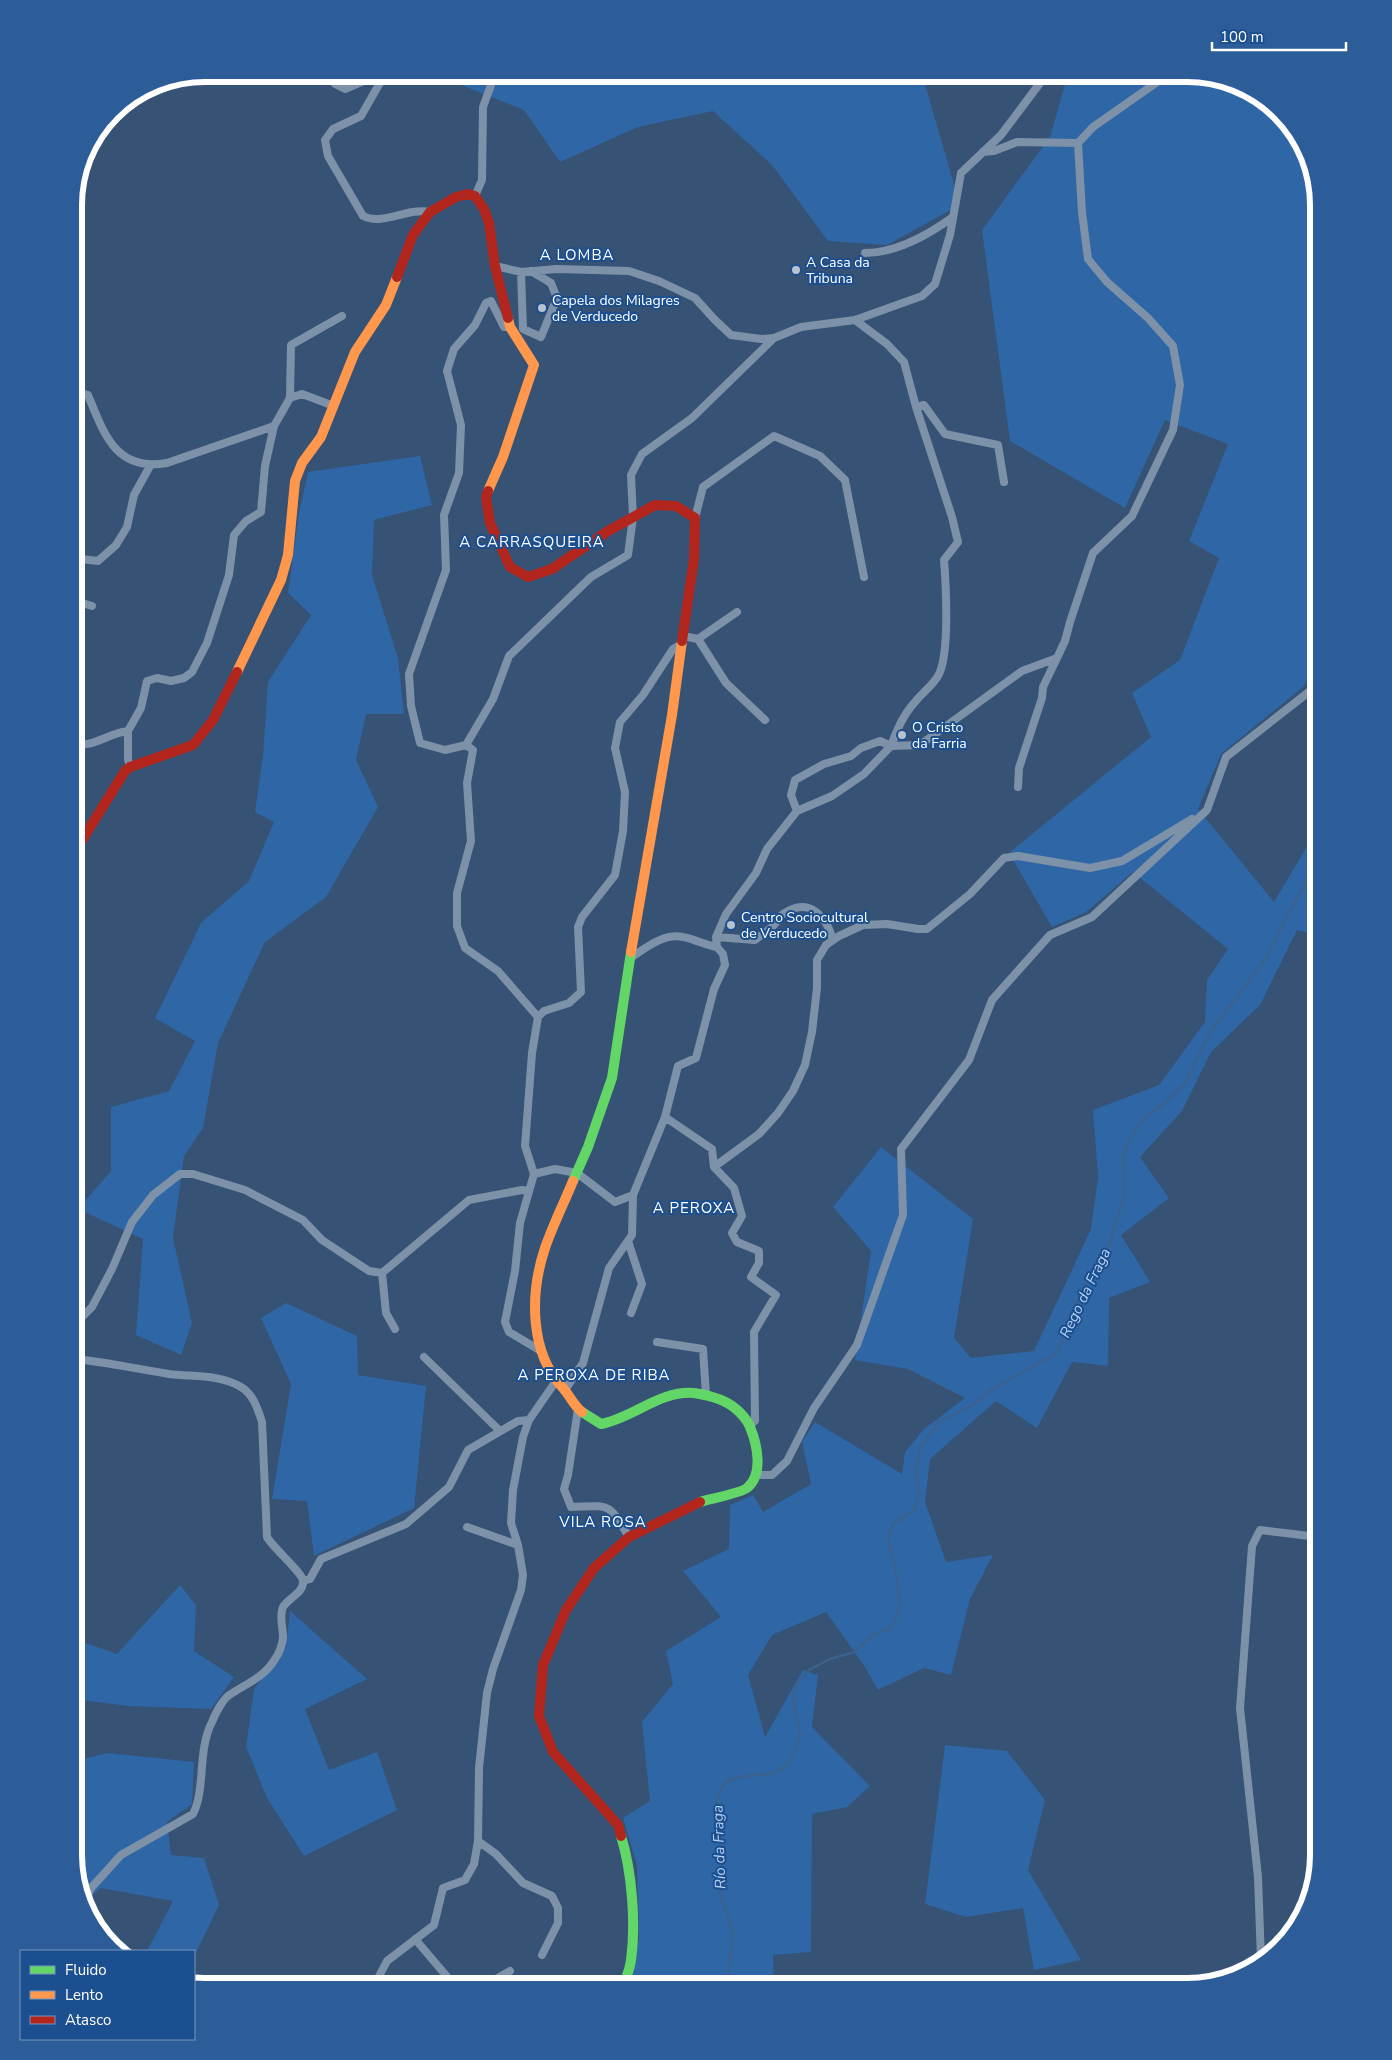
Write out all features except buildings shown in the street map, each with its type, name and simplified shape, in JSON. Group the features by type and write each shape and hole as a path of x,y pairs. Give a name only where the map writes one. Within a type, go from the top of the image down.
{"street":[{"path":"335,83 345,89 359,83"},
{"path":"379,83 361,116 334,130 325,140 328,156 363,216 373,221 421,210 430,212"},
{"path":"475,196 482,180 483,107 492,83"},
{"path":"495,266 521,272 558,269 629,271 659,281 695,298 731,335 761,339 774,338 801,327 855,320 922,296 935,284 950,235 961,173 1001,135 1040,83"},
{"path":"1018,787 1019,768 1042,698 1043,687 1065,641 1093,553 1132,516 1173,430 1180,384 1172,346 1148,318 1107,282 1088,259 1082,212 1078,143 1093,127 1156,83"},
{"path":"983,152 994,151 1017,142 1078,143"},
{"path":"83,840 103,809 118,780 130,767 193,745 213,720 281,580 288,555 295,480 302,463 321,436 355,352 386,304 413,236 430,212 456,197 468,194 475,196 484,208 489,223 495,266 510,327 534,365 503,458 486,498 490,523 510,567 528,577 552,569 608,531 655,505 676,506 695,518"},
{"path":"864,253 882,253 932,232 953,217"},
{"path":"521,272 523,329 541,337 557,298 551,283 531,271"},
{"path":"510,327 504,327 491,301 486,303 475,325 454,349 447,371 461,425 459,474 444,515 446,570 408,674 411,706 420,743 444,750 466,745 474,750 467,783 471,841 457,893 457,926 465,948 498,971 538,1017"},
{"path":"130,767 128,759 128,731 141,708 147,680 157,678 171,682 184,678 192,672 207,642 229,575 234,535 246,521 261,512 265,466 274,426 290,398 291,345 342,316"},
{"path":"566,1390 583,1363 609,1268 632,1235 633,1195 665,1117 678,1066 696,1058 714,989 725,965 723,954 717,947 716,937 726,914 756,873 767,849 797,811 832,796 864,774 892,746 899,724 913,703 939,675 945,647 946,589 944,560 958,542 904,362 887,344 855,320"},
{"path":"466,745 492,699 509,656 591,577 628,555 633,517 632,475 642,454 692,418 774,338"},
{"path":"83,394 88,395 102,429 118,452 138,463 150,466 166,463 244,438 274,426"},
{"path":"290,398 302,394 334,406"},
{"path":"916,407 924,405 945,434 998,445 1004,482"},
{"path":"626,1977 631,1961 632,1910 627,1855 618,1825 553,1752 539,1716 543,1665 566,1610 594,1568 629,1537 694,1504 747,1488 756,1475 758,1459 750,1425 735,1408 706,1395 691,1393 667,1396 616,1421 600,1424 578,1409 566,1390 556,1381 541,1351 537,1327 535,1292 545,1248 588,1147 612,1078 630,958 672,716 694,559 695,518 703,487 774,436 820,456 845,480 864,577"},
{"path":"83,559 98,561 116,545 127,527 134,495 150,466"},
{"path":"83,603 92,606"},
{"path":"541,1351 509,1332 504,1322 515,1271 520,1223 534,1174 526,1146 532,1053 538,1017 544,1011 569,1003 581,992 582,980 578,927 582,917 615,875 623,831 625,792 615,748 620,722 643,694 673,649 683,640 698,639 737,612"},
{"path":"698,639 726,683 765,720"},
{"path":"797,811 791,795 795,780 824,764 851,756 861,748 880,741 892,746 920,746 1022,671 1057,658"},
{"path":"756,1475 772,1475 787,1461 814,1408 857,1344 903,1215 901,1149 970,1060 992,1000 1050,935 1092,916 1207,810 1226,757 1310,691"},
{"path":"83,744 92,744 117,732 128,731"},
{"path":"714,1167 759,1134 778,1113 793,1091 805,1065 812,1032 817,988 817,960 826,945 863,925 887,924 918,929 927,928 970,894 1004,858 1018,856 1090,868 1122,861 1207,810"},
{"path":"716,937 755,940 772,927 782,915 795,907 808,907 821,914 829,927 833,940"},
{"path":"630,958 666,936 684,937 704,945 717,947"},
{"path":"665,1117 712,1149 714,1167 734,1188 742,1216 732,1233 737,1242 759,1251 759,1263 750,1277 776,1295 754,1332 756,1421 750,1425"},
{"path":"534,1174 554,1169 577,1173 615,1202 633,1195"},
{"path":"82,1317 92,1307 132,1222 153,1195 180,1174 193,1174 245,1190 303,1220 322,1240 369,1271 382,1273 469,1200 522,1190 528,1192"},
{"path":"628,1241 642,1284 631,1313"},
{"path":"382,1273 386,1313 395,1329"},
{"path":"657,1342 703,1349 706,1395"},
{"path":"424,1357 500,1431"},
{"path":"82,1360 113,1363 172,1374 211,1377 242,1387 249,1393 262,1422 266,1537 271,1545 298,1572 303,1581"},
{"path":"379,1977 387,1961 434,1925 443,1888 465,1880 474,1864 478,1841 479,1768 487,1693 493,1669 521,1590 523,1575 518,1545 511,1523 513,1490 523,1437 529,1420 556,1381"},
{"path":"578,1409 564,1488 571,1506 605,1506 614,1512 629,1537"},
{"path":"303,1581 310,1580 321,1559 406,1524 449,1487 468,1450 518,1420 529,1420"},
{"path":"467,1527 518,1545"},
{"path":"1261,1952 1258,1877 1240,1708 1252,1546 1260,1530 1310,1537"},
{"path":"89,1892 121,1855 193,1814 198,1806 202,1755 211,1723 226,1698 258,1679 275,1659 283,1640 281,1616 283,1607 298,1592 303,1581"},
{"path":"478,1841 496,1854 522,1883 552,1896 558,1908 558,1923 542,1955"},
{"path":"415,1939 448,1977"},
{"path":"499,1977 510,1971"}],"shaded area":[{"path":"460,83 925,83 960,205 887,245 828,241 772,165 713,111 638,127 560,162 524,110"},
{"path":"1065,83 1195,83 1211,85 1241,95 1274,118 1293,144 1305,173 1310,205 1310,676 1303,687 1221,754 1198,809 1274,902 1310,842 1310,933 1297,930 1260,1005 1211,1052 1182,1111 1140,1157 1169,1198 1121,1235 1150,1282 1109,1298 1108,1366 1072,1362 1037,1428 996,1401 930,1459 925,1502 946,1562 993,1555 970,1599 951,1675 924,1668 878,1690 865,1667 826,1612 772,1635 748,1675 765,1737 803,1670 818,1675 812,1727 870,1786 847,1807 812,1814 811,1952 773,1955 774,1978 629,1977 639,1939 637,1865 623,1818 650,1801 642,1722 673,1684 666,1651 721,1617 683,1571 729,1549 730,1505 753,1495 763,1512 811,1484 802,1442 815,1422 902,1474 905,1452 924,1429 965,1398 908,1369 855,1360 871,1251 833,1207 881,1147 973,1219 954,1338 971,1358 1034,1351 1091,1229 1098,1177 1093,1110 1159,1085 1205,1022 1207,980 1228,949 1133,872 1086,912 1052,927 1009,853 1151,737 1132,693 1180,660 1219,558 1189,541 1228,444 1165,420 1125,508 1010,441 982,230 1050,137"},
{"path":"420,456 432,505 374,520 372,575 398,658 404,714 366,714 356,760 378,807 326,897 265,942 218,1043 203,1128 184,1156 173,1238 192,1323 181,1355 136,1335 143,1239 82,1211 82,1204 111,1171 111,1107 169,1091 195,1041 155,1018 201,923 249,881 274,822 255,812 263,756 268,682 311,615 288,593 299,513 308,472"},
{"path":"286,1303 357,1336 358,1375 426,1386 414,1508 314,1556 307,1501 272,1499 291,1384 261,1318"},
{"path":"180,1585 196,1605 194,1651 234,1677 211,1709 128,1706 82,1700 82,1642 117,1654"},
{"path":"290,1611 367,1679 305,1709 329,1770 377,1752 397,1810 304,1856 267,1798 246,1747 254,1689 286,1647"},
{"path":"945,1745 1007,1751 1045,1800 1028,1870 1081,1960 1034,1970 1023,1908 966,1917 925,1904"},
{"path":"108,1753 194,1762 192,1804 167,1822 171,1855 204,1858 219,1905 195,1955 195,1950 148,1950 173,1901 100,1888 90,1898 82,1855 82,1759"}],"waterway":[{"name":"Rego da Fraga","path":"728,1978 733,1932 720,1893 722,1877 722,1826 715,1808 721,1788 729,1780 770,1774 781,1769 789,1762 795,1751 800,1734 794,1704 794,1694 798,1682 809,1670 830,1659 854,1652 873,1635 888,1629 895,1621 900,1605 888,1537 893,1524 914,1510 919,1495 916,1471 920,1448 939,1422 973,1405 989,1391 1057,1353 1070,1318 1085,1287 1107,1252 1124,1197 1123,1155 1130,1138 1146,1116 1164,1104 1185,1084 1211,1031 1266,958 1287,916 1310,878"}],"traffic: fast":[{"path":"573,1181 588,1147 612,1078 631,952"},
{"path":"582,1412 601,1424 613,1421 658,1400 682,1393 705,1395 732,1406 746,1420 753,1434 758,1459 756,1475 744,1490 700,1502"},
{"path":"621,1836 628,1865 633,1914 631,1960 626,1977"}],"traffic: slow":[{"path":"237,672 281,580 288,555 295,481 302,463 321,437 355,352 386,305 397,277"},
{"path":"488,491 503,457 534,365 510,327 508,318"},
{"path":"631,952 672,715 682,641"},
{"path":"573,1181 545,1248 540,1265 535,1303 538,1340 544,1357 552,1373 582,1412"}],"traffic: jam":[{"path":"397,277 413,235 430,212 456,197 468,194 475,196 484,209 489,223 495,266 508,318"},
{"path":"488,491 486,497 490,523 510,567 528,577 552,569 608,531 655,505 676,506 695,518 694,559 682,641"},
{"path":"83,839 125,771 130,767 193,745 213,720 237,672"},
{"path":"621,1836 618,1825 553,1752 539,1716 543,1665 566,1610 594,1568 629,1537 700,1502"}],"place":[{"name":"A Casa da Tribuna","path":"796,270"},
{"name":"Capela dos Milagres de Verducedo","path":"542,308"},
{"name":"O Cristo da Farria","path":"902,735"},
{"name":"Centro Sociocultural de Verducedo","path":"731,925"}],"district":[{"name":"A LOMBA","path":"577,255"},
{"name":"A CARRASQUEIRA","path":"532,542"},
{"name":"A PEROXA","path":"694,1208"},
{"name":"A PEROXA DE RIBA","path":"594,1375"},
{"name":"VILA ROSA","path":"603,1522"}],"water label":[{"name":"Río da Fraga","path":"719,1847"}]}
